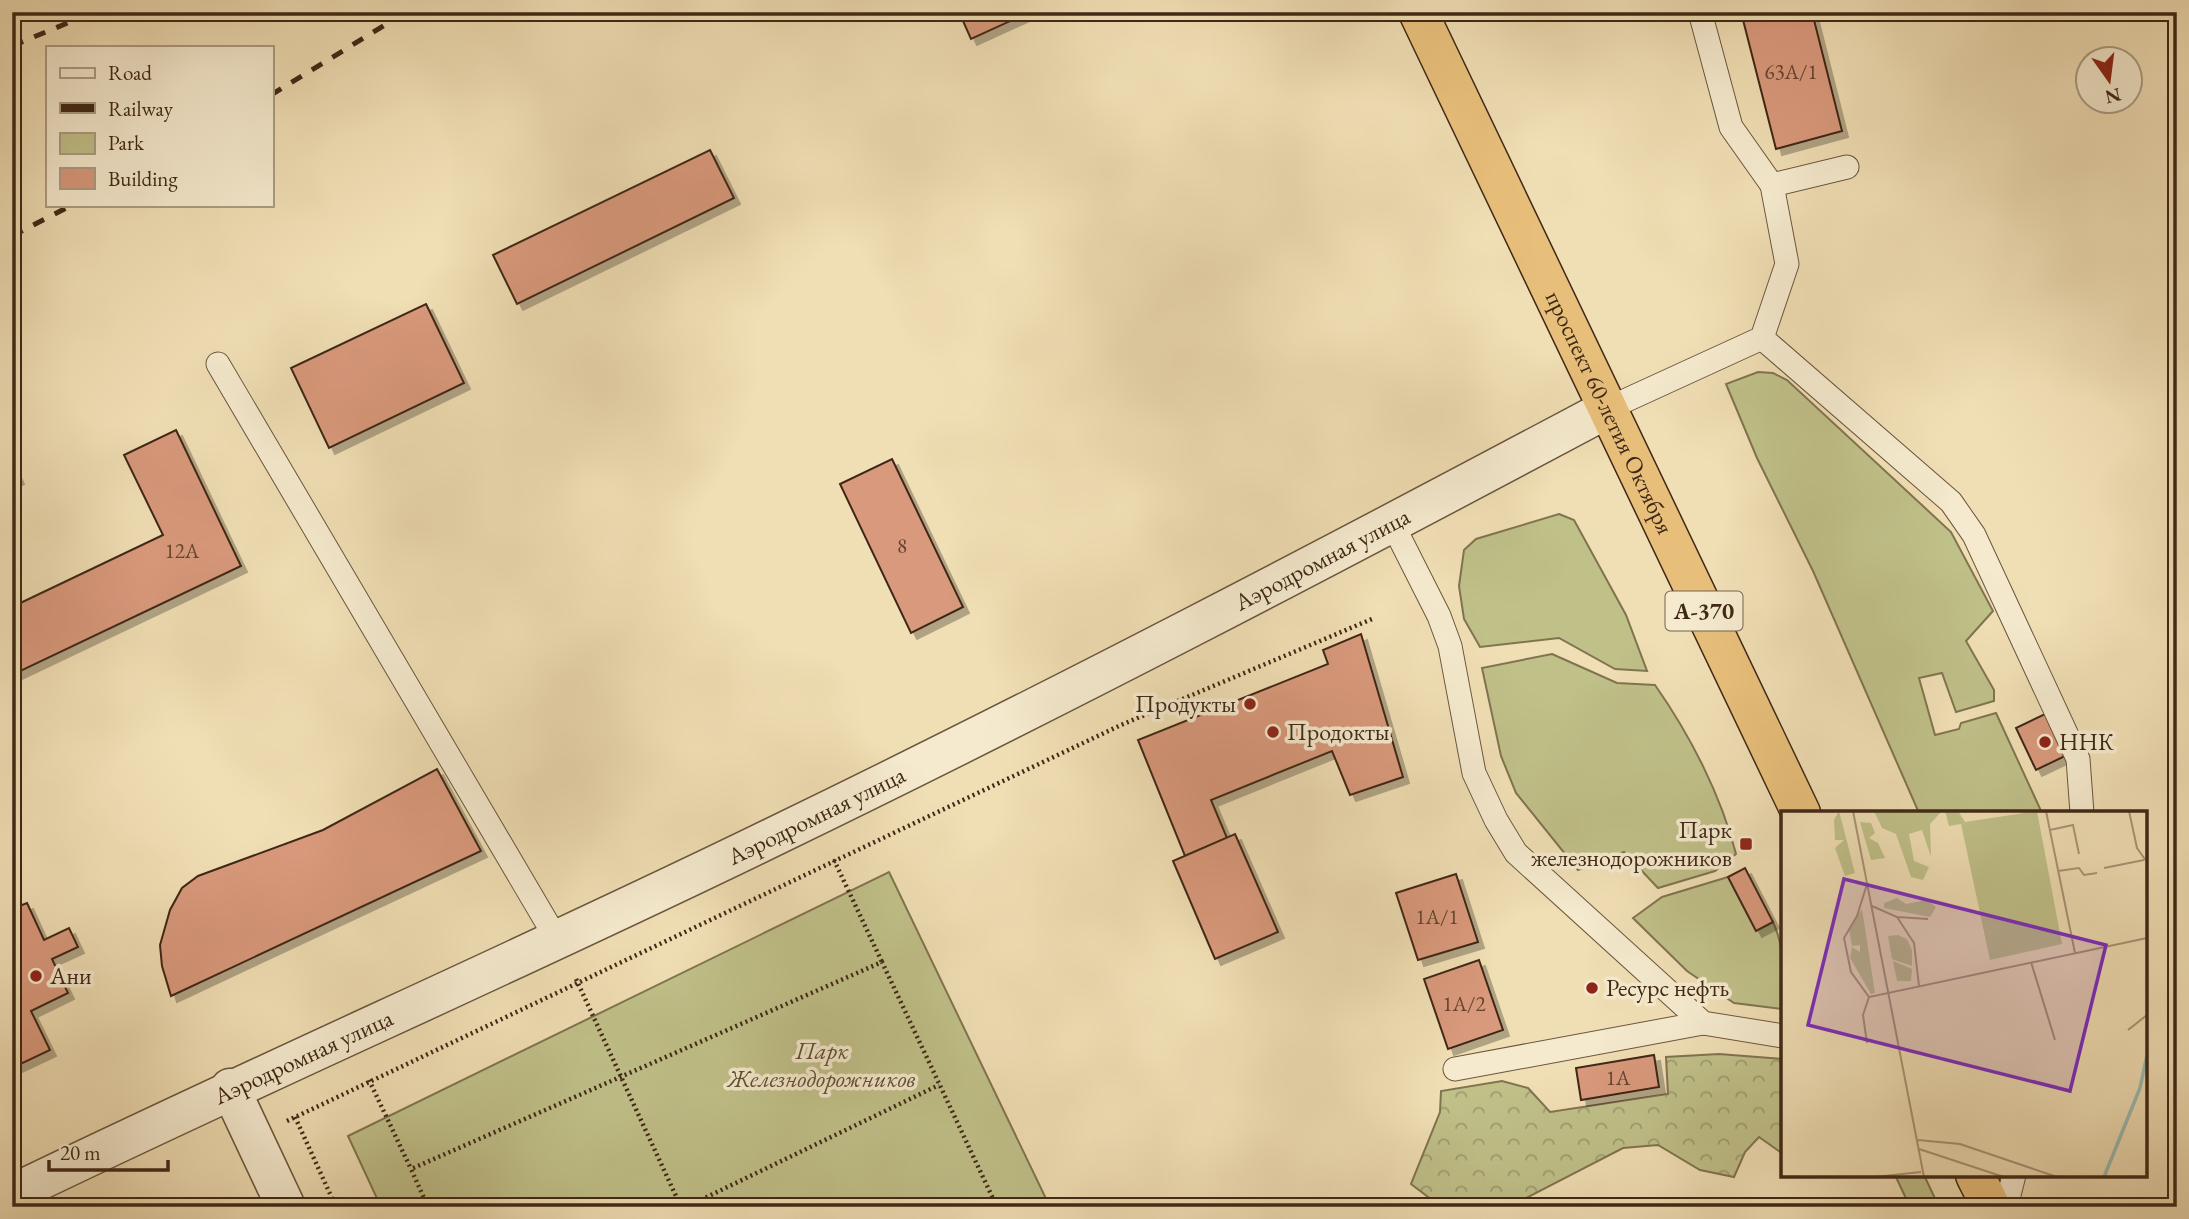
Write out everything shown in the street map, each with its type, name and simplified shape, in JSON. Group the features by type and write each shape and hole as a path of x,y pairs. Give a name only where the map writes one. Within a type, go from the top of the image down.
{"highway":[{"name":"проспект 60-летия Октября","path":"1418,12 1800,811"},
{"path":"1976,1177 1991,1207"}],"street":[{"name":"Аэродромная улица","path":"12,1194 230,1088 770,839 1392,523 1608,409"},
{"path":"230,1088 286,1207"}],"lane":[{"path":"1608,409 1762,338 1787,264 1772,185 1731,127 1700,12"},
{"path":"1772,185 1847,167"},
{"path":"1762,338 1951,502 1974,535 2078,759 2082,811"},
{"path":"218,364 556,938"},
{"path":"1392,523 1443,626 1450,646 1474,773 1496,820 1516,853 1703,1023"},
{"path":"1455,1069 1703,1023 1781,1036"},
{"path":"2006,1207 2014,1177"}],"path":[{"path":"253,1137 1121,725 1372,619"},
{"path":"834,860 997,1207"},
{"path":"556,938 683,1207 939,1085"},
{"path":"411,1169 882,962"},
{"path":"369,1080 428,1207"},
{"path":"295,1117 336,1207"},
{"path":"2162,1207 2177,1199"}],"green space":[{"path":"1758,372 1773,373 1787,380 1951,532 1993,611 1966,641 1994,690 1994,701 1956,712 1942,673 1919,678 1935,735 1959,729 1961,723 1996,713 2041,811 1918,811 1813,571 1757,458 1726,384"},
{"path":"1559,514 1574,520 1626,615 1647,671 1615,669 1559,638 1480,647 1464,619 1459,586 1464,550 1476,539"},
{"path":"1552,654 1617,683 1655,685 1703,766 1722,810 1736,854 1715,871 1658,888 1624,852 1578,870 1516,793 1501,756 1482,668"},
{"name":"Парк Железнодорожников","path":"889,872 1050,1207 381,1207 348,1136"},
{"path":"1728,877 1756,931 1773,922 1781,948 1781,1009 1734,1003 1687,971 1633,918 1662,897"},
{"path":"1719,1054 1781,1059 1781,1153 1759,1137 1745,1152 1734,1177 1700,1170 1658,1145 1623,1148 1509,1207 1456,1207 1436,1203 1411,1184 1440,1112 1441,1091 1502,1081 1528,1088 1550,1112 1668,1094 1666,1057"},
{"path":"1896,1177 1925,1177 1939,1207 1910,1207"}],"building":[{"path":"959,12 1030,12 971,39"},
{"path":"1741,12 1812,12 1842,131 1776,149"},
{"path":"710,150 734,198 517,304 493,255"},
{"path":"426,304 464,383 329,448 291,368"},
{"path":"176,430 241,566 12,675 12,607 163,535 124,455"},
{"path":"892,459 963,607 911,633 840,484"},
{"path":"12,466 18,478 12,481"},
{"path":"1361,634 1403,777 1350,795 1332,751 1211,800 1227,838 1185,856 1138,740 1328,664 1323,650"},
{"path":"2045,714 2065,756 2036,770 2016,728"},
{"path":"437,769 481,851 171,996 162,966 160,945 170,910 182,888 198,876 323,830"},
{"path":"1235,834 1278,932 1215,959 1173,861"},
{"path":"1745,868 1773,922 1756,931 1728,877"},
{"path":"1456,874 1478,942 1418,960 1396,893"},
{"name":"Ани","path":"27,903 44,940 69,928 78,947 52,959 68,993 31,1011 50,1050 12,1068 12,909"},
{"path":"1479,960 1503,1030 1448,1049 1424,979"},
{"path":"1654,1055 1659,1087 1581,1100 1576,1068"}],"railway":[{"path":"12,46 94,12"},
{"path":"273,94 406,12"},
{"path":"2171,12 2177,21"},
{"path":"12,236 70,206"}],"place":[{"name":"Продукты","path":"1250,704"},
{"name":"Продокты","path":"1273,732"},
{"name":"ННК","path":"2045,742"},
{"name":"Парк железнодорожников","path":"1746,844"},
{"name":"Ани","path":"36,976"},
{"name":"Ресурс нефть","path":"1592,988"}]}
